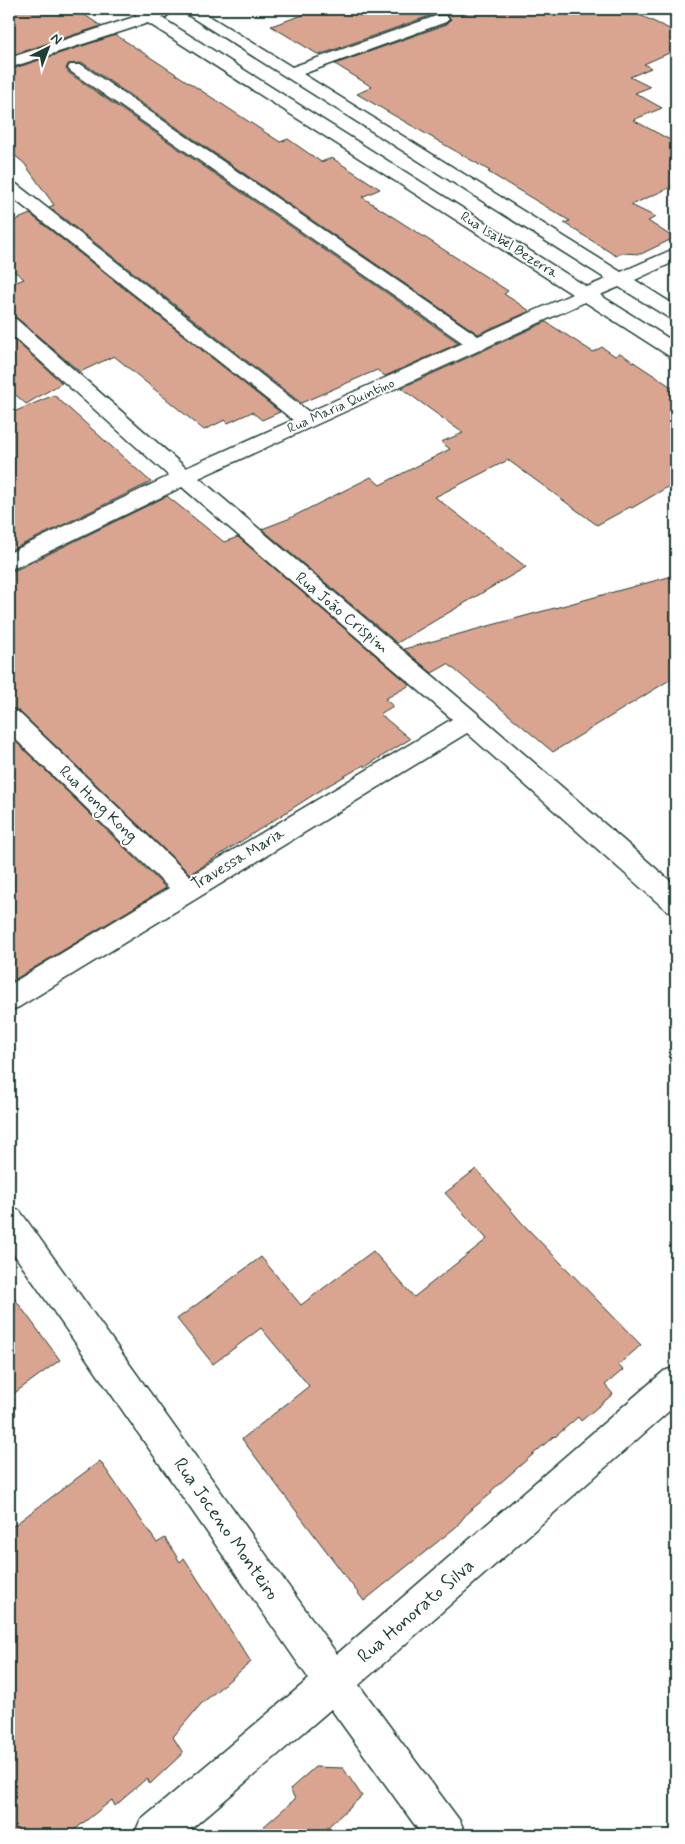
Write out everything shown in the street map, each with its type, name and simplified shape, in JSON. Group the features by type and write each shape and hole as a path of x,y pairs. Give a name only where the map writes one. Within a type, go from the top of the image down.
{"street":[{"path":"9,64 144,13 174,9"},
{"name":"Rua Isabel Bezerra","path":"188,9 676,314"},
{"name":"Rua Isabel Bezerra","path":"144,13 676,352"},
{"path":"291,73 441,19"},
{"path":"76,68 478,345"},
{"path":"342,139 375,126"},
{"path":"9,187 307,421"},
{"name":"Rua Maria Quintino","path":"9,562 184,477 676,254"},
{"name":"Rua João Crispim","path":"9,323 184,477 469,720 676,902"},
{"name":"Rua Hong Kong","path":"9,718 188,890"},
{"name":"Travessa Maria","path":"9,999 469,720"},
{"name":"Rua Joceno Monteiro","path":"9,1221 334,1682 446,1835"},
{"name":"Rua Honorato Silva","path":"154,1835 334,1682 676,1383"}],"building":[{"path":"9,9 76,9 101,26 9,56"},
{"path":"320,9 627,9 676,32 676,50 644,64 651,68 630,77 650,87 635,93 662,108 633,120 676,143 676,185 631,205 656,217 648,221 674,238 641,254 622,253 616,256 564,223 570,221 488,172 490,171 357,94 372,87 335,64 447,24 451,19 447,15 435,14 319,55 271,26"},
{"path":"116,35 280,142 288,139 321,162 332,158 380,189 362,197 508,291 504,294 530,311 478,334 83,63 68,64 66,69 69,73 459,343 385,376 377,370 301,403 49,207 54,205 24,163 9,151 9,70"},
{"path":"30,214 280,412 262,420 252,412 228,423 225,420 204,430 114,356 80,372 17,318 9,315 9,285 24,279 9,267 9,223"},
{"path":"546,322 593,352 602,347 615,356 620,353 676,390 676,482 632,508 630,507 597,525 508,460 435,497 526,567 397,643 262,529 288,519 371,477 380,485 450,449 441,442 463,433 401,388"},
{"path":"9,335 62,383 26,404 9,389"},
{"path":"54,395 151,482 9,551 9,414"},
{"path":"167,496 224,542 238,537 410,685 385,699 393,706 380,714 410,739 365,767 364,765 324,788 190,874 19,711 9,707 9,571 18,569"},
{"path":"676,575 676,676 553,752 448,664 432,673 404,649"},
{"path":"9,735 166,888 9,983"},
{"path":"476,1169 522,1223 641,1345 618,1365 623,1370 605,1385 613,1394 581,1421 578,1417 554,1436 491,1491 492,1493 468,1512 456,1527 364,1601 242,1439 309,1386 261,1328 213,1364 177,1319 261,1257 301,1305 373,1251 414,1297 487,1239 445,1193"},
{"path":"9,1291 60,1360 9,1397"},
{"path":"100,1461 157,1543 165,1538 180,1562 184,1558 251,1662 201,1704 173,1737 183,1753 150,1784 147,1778 115,1806 112,1800 68,1835 9,1835 9,1529"},
{"path":"315,1767 343,1768 362,1796 319,1835 254,1835 295,1799 290,1789"}]}
